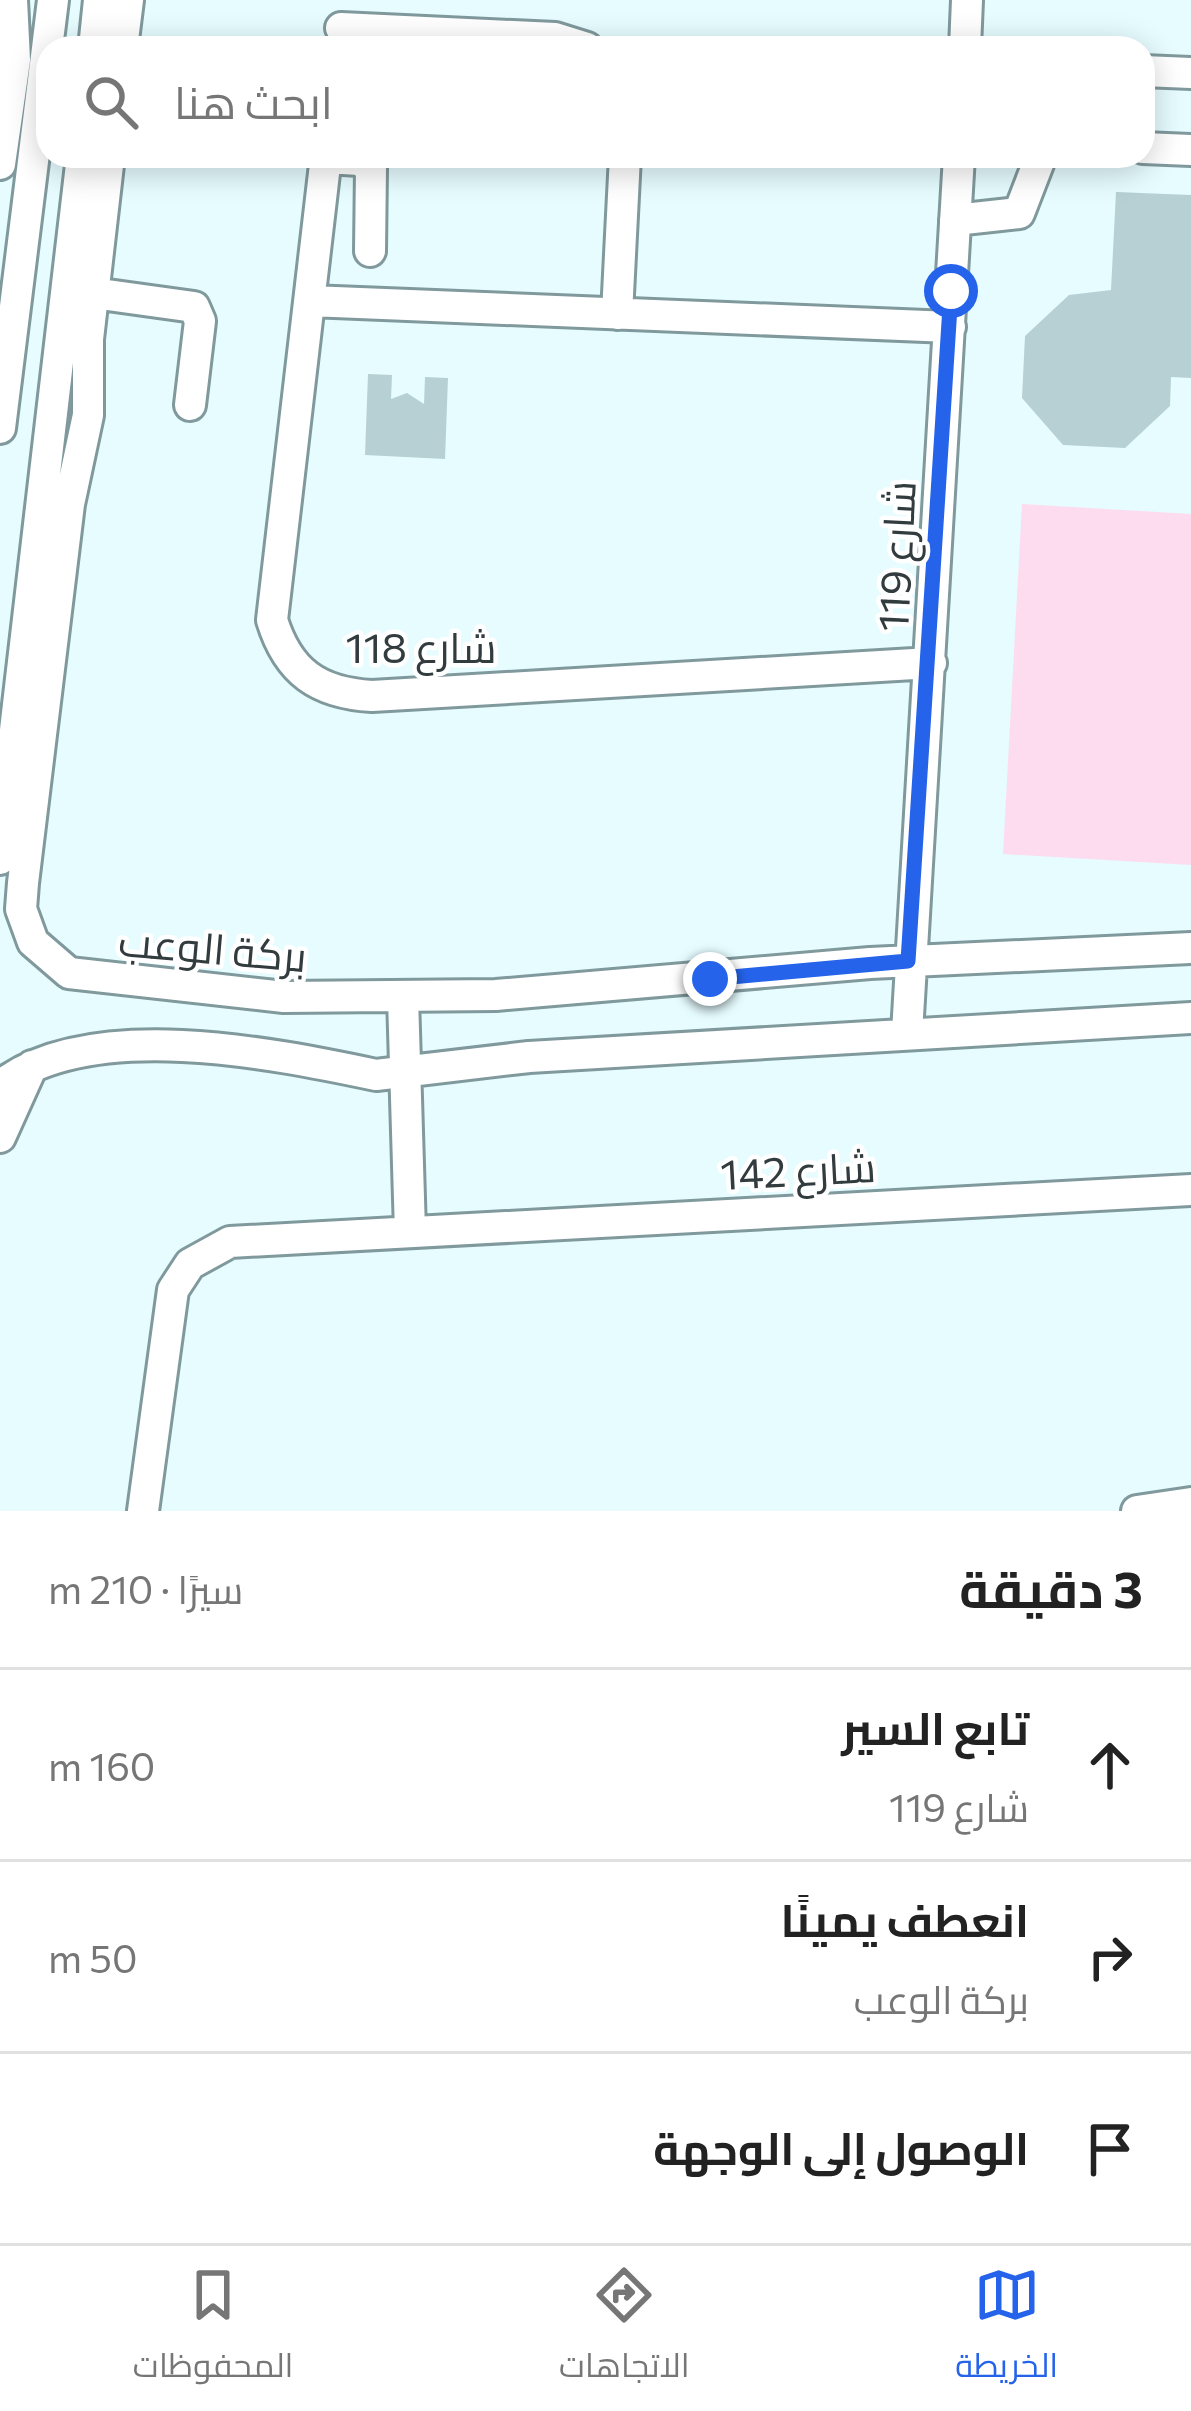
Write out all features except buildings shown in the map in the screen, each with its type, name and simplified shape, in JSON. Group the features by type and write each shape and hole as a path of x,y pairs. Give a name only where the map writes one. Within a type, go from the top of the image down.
{"street":[{"path":"12,0 15,60"},
{"path":"0,164 3,101 40,0"},
{"path":"48,36 52,0"},
{"path":"95,36 99,0"},
{"path":"124,36 128,0"},
{"path":"965,36 967,0"},
{"path":"341,25 435,36"},
{"path":"1155,72 1191,74"},
{"path":"0,428 36,128"},
{"path":"1155,148 1191,150"},
{"path":"0,859 81,168"},
{"name":"بركة الوعب","path":"108,168 93,293 88,416 67,523 21,909 33,942 56,966 84,978 284,997 403,997 514,994 908,961 1191,948"},
{"name":"شارع 118","path":"325,168 272,620 280,648 316,685 371,696 931,663"},
{"path":"370,250 371,168"},
{"path":"617,314 625,168"},
{"name":"شارع 119","path":"907,1033 958,168"},
{"path":"955,220 1019,213 1036,168"},
{"path":"93,293 194,308 200,321 190,405"},
{"path":"0,297 11,329"},
{"path":"310,301 950,327"},
{"path":"58,368 81,450"},
{"path":"403,997 410,1232"},
{"path":"0,1087 33,1062 168,1045 314,1061 376,1075 530,1057 1191,1018"},
{"path":"0,1137 33,1062"},
{"name":"شارع 142","path":"143,1511 168,1304 190,1264 230,1242 1191,1190"},
{"path":"1137,1511 1191,1503"}],"shaded area":[{"path":"1022,504 1191,514 1191,865 1003,854"}],"route":[{"path":"710,979 908,961 931,663 951,291"}]}
